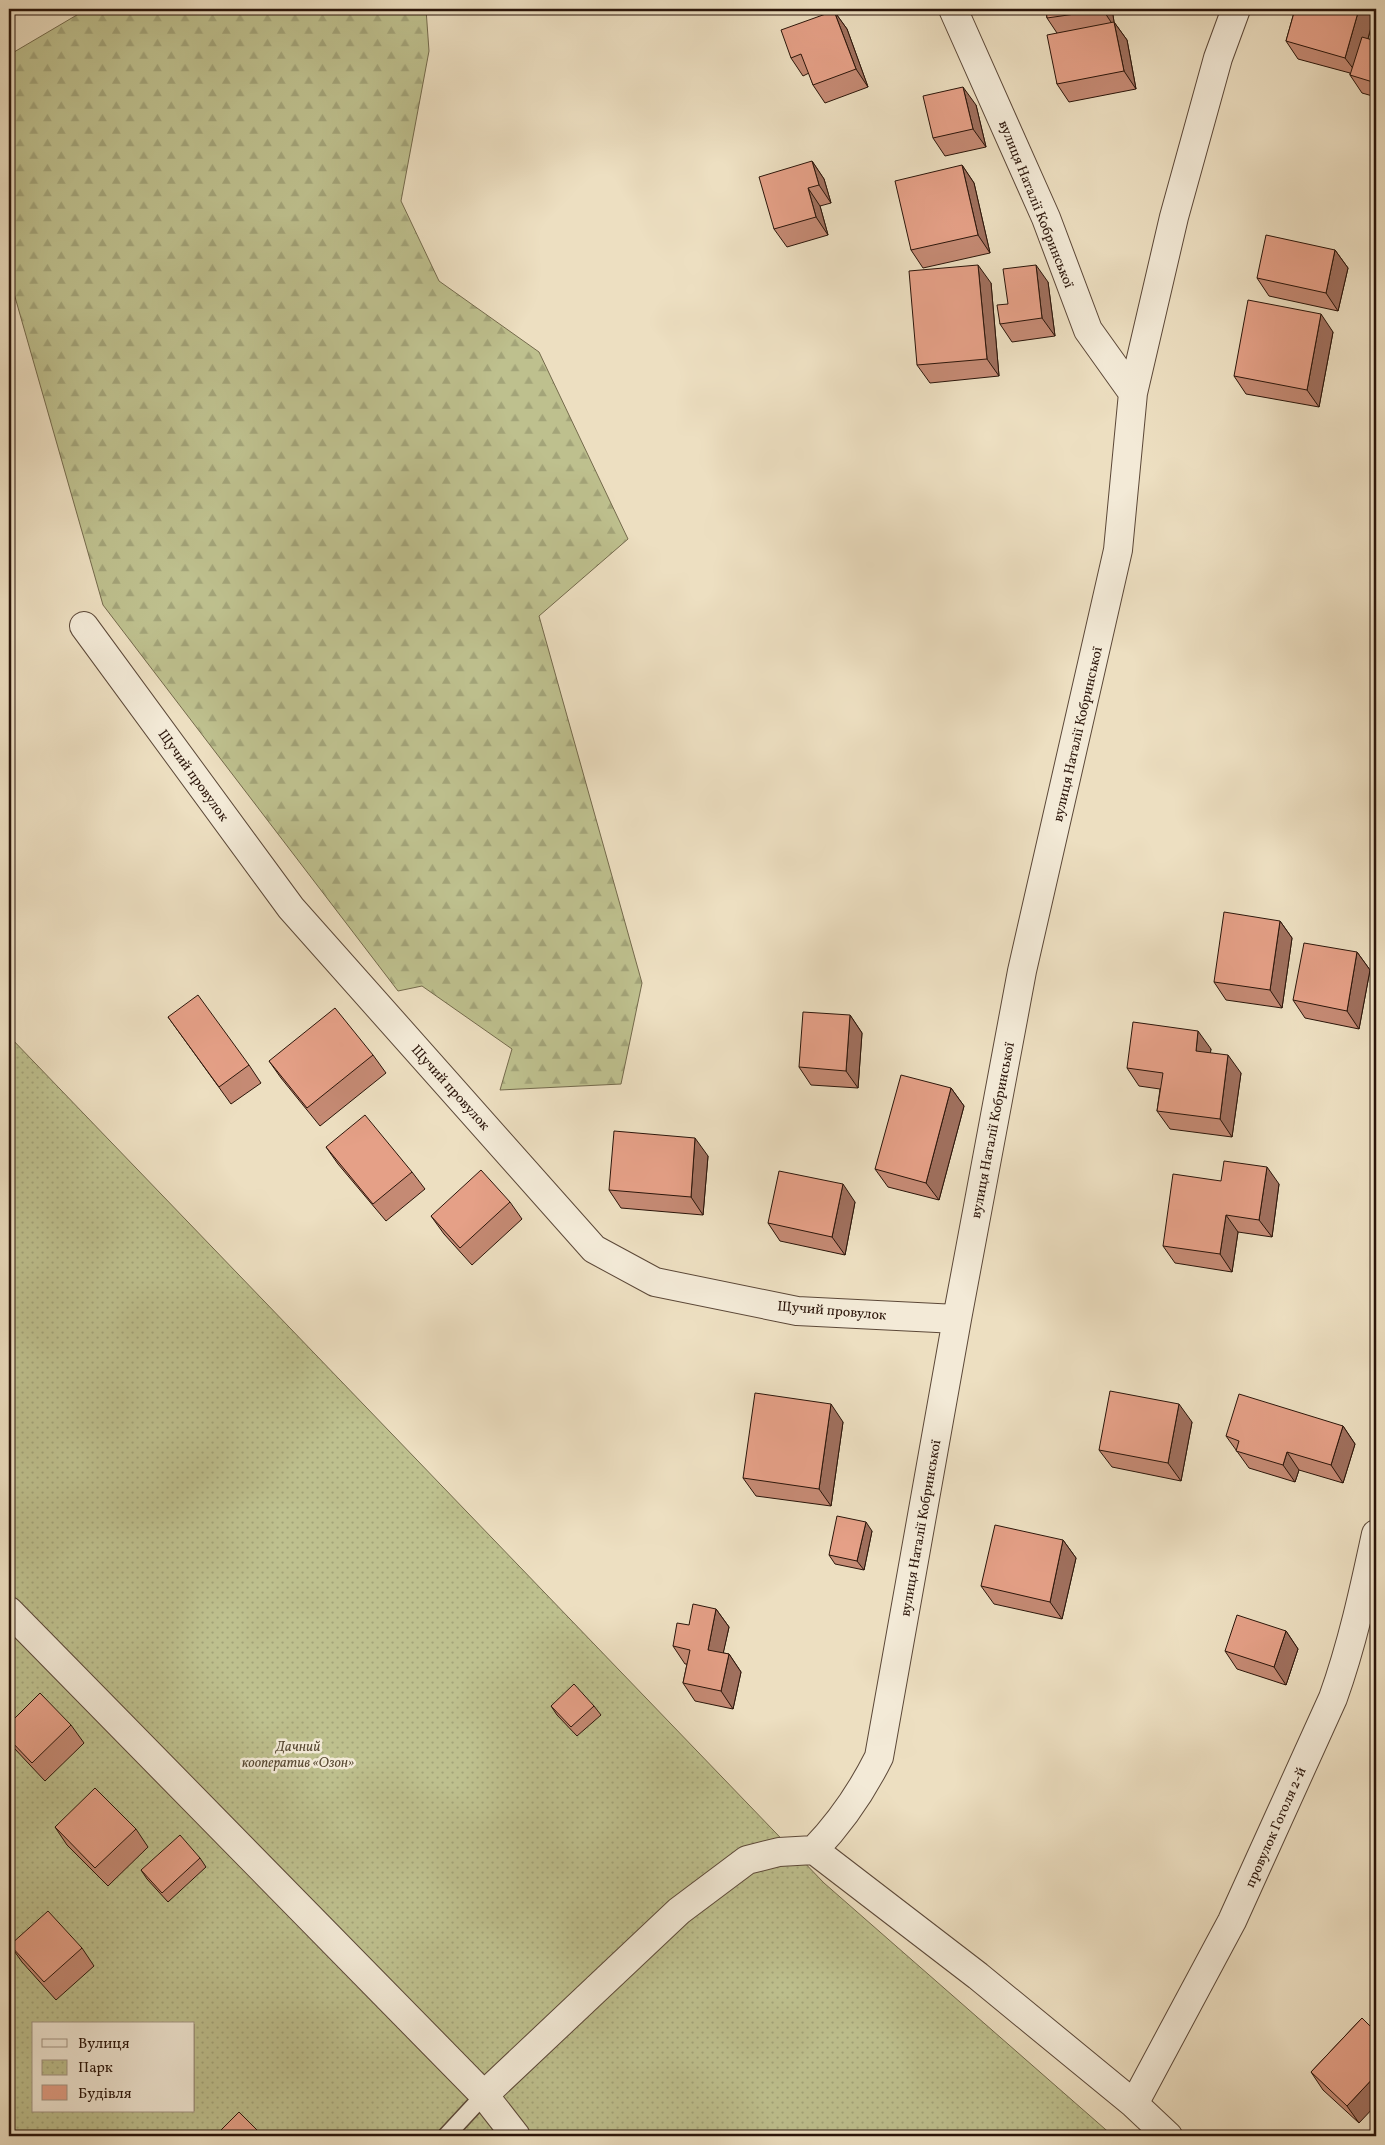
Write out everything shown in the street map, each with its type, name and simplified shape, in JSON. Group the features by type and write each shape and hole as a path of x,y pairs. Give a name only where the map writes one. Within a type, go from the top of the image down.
{"street":[{"name":"вулиця Наталії Кобринської","path":"953,9 1046,218 1088,330 1133,393"},
{"name":"вулиця Наталії Кобринської","path":"814,1850 834,1830 862,1791 879,1757 957,1319 1022,971 1118,550 1133,393 1174,217 1218,58 1236,9"},
{"name":"Щучий провулок","path":"84,626 291,908 594,1248 655,1282 797,1310 957,1319"},
{"name":"провулок Гоголя 2-й","path":"1134,2104 1232,1921 1333,1698 1345,1664 1376,1534"},
{"path":"9,1611 484,2095 516,2136"},
{"path":"484,2095 679,1911 747,1860 779,1852 814,1850 978,1976 1134,2104 1168,2136"}],"lane":[{"path":"446,2136 484,2095"}],"green space":[{"path":"87,9 426,9 429,51 401,201 439,281 539,352 628,539 539,616 642,983 621,1084 500,1090 512,1049 422,986 398,991 103,605 9,276 9,55"},
{"name":"Дачний кооператив «Озон»","path":"9,1036 824,1883 1113,2136 9,2136"}],"building":[{"path":"1046,9 1103,9 1103,10 1047,18"},
{"path":"1295,9 1359,9 1345,58 1286,41"},
{"path":"834,11 856,69 813,85 801,54 791,58 781,30"},
{"path":"1114,22 1124,71 1057,84 1047,35"},
{"path":"1362,37 1376,41 1376,83 1350,75"},
{"path":"963,87 973,129 933,138 923,96"},
{"path":"812,161 819,185 808,188 816,217 774,229 759,177"},
{"path":"962,165 978,235 911,250 895,181"},
{"path":"1266,235 1335,250 1326,293 1257,278"},
{"path":"978,265 987,359 917,365 909,271"},
{"path":"1036,265 1042,318 1000,324 997,305 1008,304 1003,269"},
{"path":"1248,300 1321,314 1307,390 1234,376"},
{"path":"1224,912 1280,921 1270,990 1214,982"},
{"path":"1304,943 1357,952 1347,1011 1293,1000"},
{"path":"198,995 249,1065 219,1087 168,1017"},
{"path":"335,1008 373,1055 307,1108 269,1061"},
{"path":"803,1012 850,1015 846,1071 799,1067"},
{"path":"1133,1022 1198,1031 1196,1051 1228,1055 1220,1119 1157,1111 1163,1073 1127,1068"},
{"path":"901,1075 951,1088 926,1183 875,1169"},
{"path":"365,1115 412,1172 373,1204 326,1147"},
{"path":"614,1131 695,1138 691,1197 609,1190"},
{"path":"1224,1161 1267,1167 1259,1220 1226,1215 1220,1254 1163,1246 1173,1174 1221,1181"},
{"path":"481,1170 510,1202 460,1248 431,1216"},
{"path":"779,1171 843,1184 832,1237 768,1223"},
{"path":"1110,1391 1179,1404 1168,1463 1099,1450"},
{"path":"755,1393 831,1404 819,1489 743,1478"},
{"path":"1239,1394 1343,1426 1331,1465 1287,1452 1283,1465 1236,1451 1239,1441 1226,1436"},
{"path":"837,1516 866,1522 857,1561 829,1555"},
{"path":"995,1525 1063,1540 1050,1602 981,1586"},
{"path":"693,1604 716,1609 708,1650 729,1654 721,1691 683,1683 690,1650 673,1646 677,1623 689,1625"},
{"path":"1237,1615 1286,1631 1274,1667 1225,1651"},
{"path":"574,1684 594,1706 571,1727 551,1706"},
{"path":"40,1693 71,1725 32,1763 9,1739 9,1724"},
{"path":"95,1788 136,1829 95,1868 55,1827"},
{"path":"180,1835 200,1858 162,1893 141,1870"},
{"path":"48,1911 82,1948 44,1982 10,1945"},
{"path":"1362,2018 1376,2032 1376,2075 1347,2106 1311,2072"},
{"path":"239,2112 263,2136 215,2136"}]}
